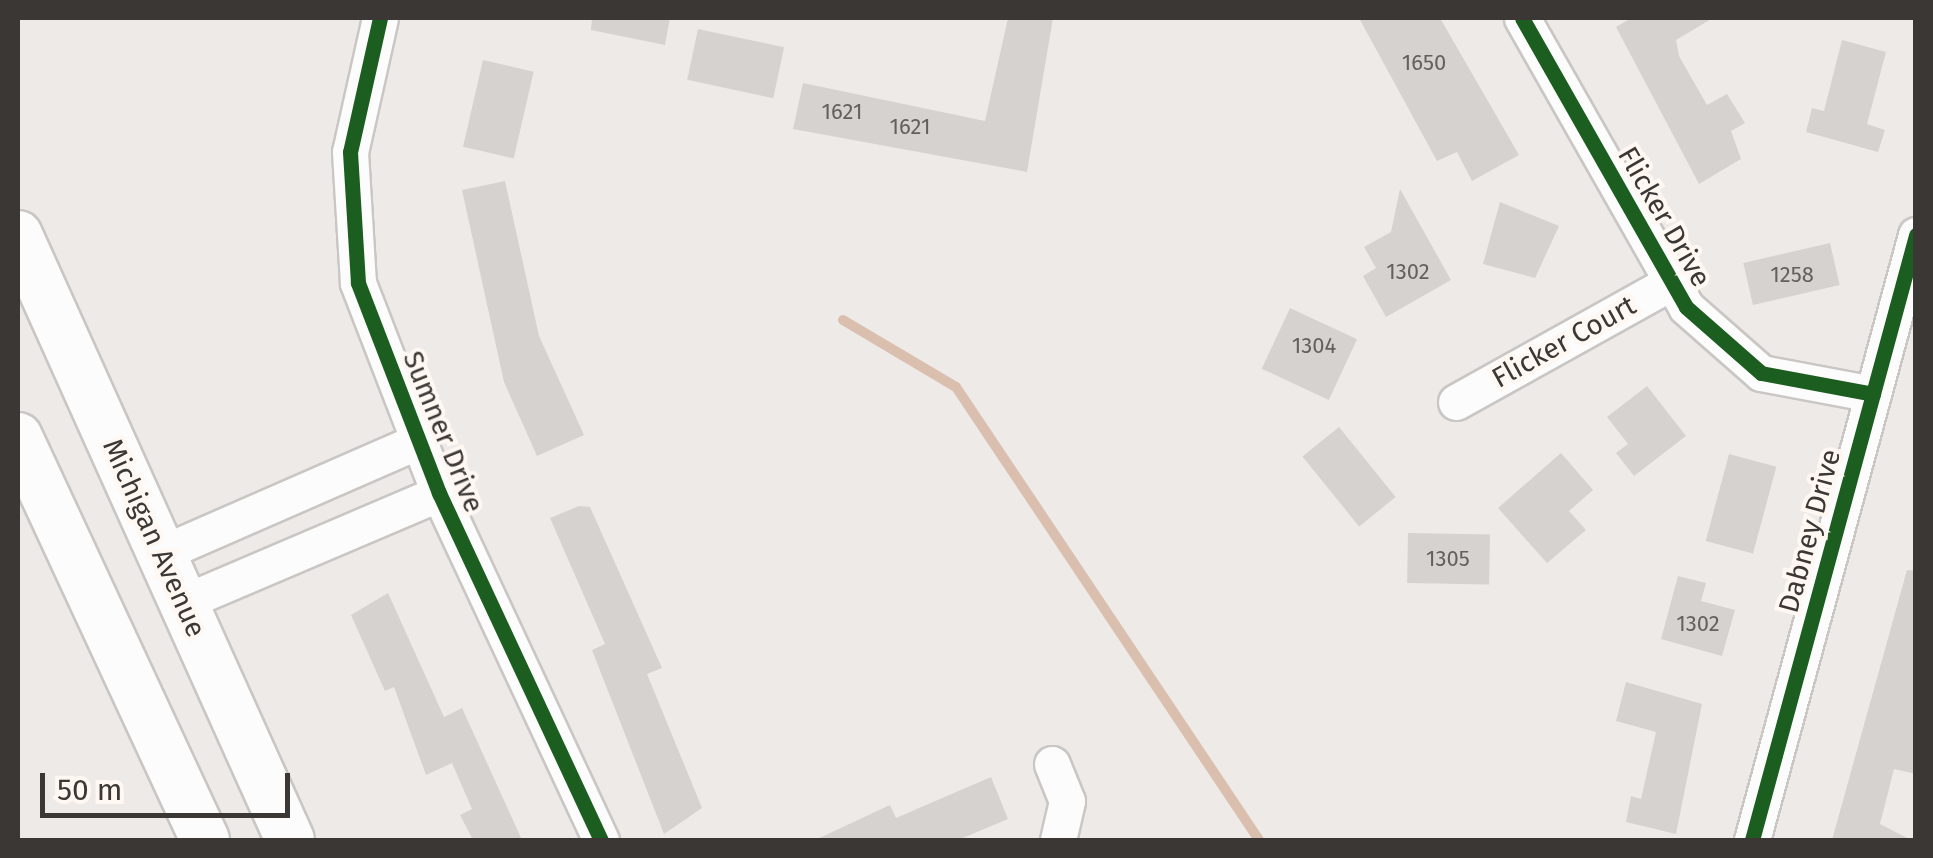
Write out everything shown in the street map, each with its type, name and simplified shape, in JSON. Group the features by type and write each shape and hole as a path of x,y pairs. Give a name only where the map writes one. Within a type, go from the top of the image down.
{"main road":[{"name":"Michigan Avenue","path":"18,235 290,840"},
{"path":"18,437 205,840"}],"street":[{"name":"Sumner Drive","path":"380,18 350,152 358,283 438,494 601,840"},
{"name":"Flicker Drive","path":"1522,18 1672,282 1719,342 1761,373 1873,394"},
{"name":"Dabney Drive","path":"1752,840 1916,235"},
{"name":"Flicker Court","path":"1456,402 1672,282"},
{"path":"162,553 418,441"},
{"name":"Sumner Drive","path":"184,602 438,494"},
{"path":"1052,764 1067,802 1058,840"}],"building":[{"path":"592,18 670,18 665,45 591,30"},
{"path":"1008,18 1053,18 1027,172 793,129 803,83 985,121"},
{"path":"1359,18 1440,18 1519,155 1472,181 1457,152 1437,161"},
{"path":"1631,18 1713,18 1676,40 1679,56 1707,105 1727,94 1745,123 1731,131 1741,159 1699,184 1616,27"},
{"path":"698,29 784,47 773,98 687,80"},
{"path":"1842,40 1886,52 1867,124 1885,130 1878,152 1806,132 1812,108 1824,111"},
{"path":"483,60 534,72 514,158 463,147"},
{"path":"505,181 539,336 584,435 537,456 504,382 462,190"},
{"path":"1400,189 1451,280 1386,317 1363,276 1376,268 1364,247 1391,232"},
{"path":"1500,202 1559,226 1535,278 1483,264"},
{"path":"1830,243 1840,285 1753,305 1743,263"},
{"path":"1290,308 1357,339 1329,400 1262,369"},
{"path":"1647,386 1686,436 1634,476 1616,453 1628,444 1607,417"},
{"path":"1339,427 1396,497 1359,527 1302,457"},
{"path":"1561,453 1593,490 1569,511 1586,530 1547,563 1498,508"},
{"path":"1729,454 1776,467 1753,554 1706,541"},
{"path":"579,506 590,507 662,668 647,674 702,808 664,834 592,650 605,644 550,518"},
{"path":"1408,533 1490,534 1489,584 1407,583"},
{"path":"1907,570 1916,571 1916,774 1894,769 1880,824 1911,840 1832,840"},
{"path":"1678,576 1706,583 1701,601 1735,610 1722,656 1661,639"},
{"path":"388,593 444,717 462,708 522,840 473,840 460,815 472,809 452,763 426,775 394,687 385,691 351,615"},
{"path":"1626,682 1702,704 1676,834 1626,822 1631,796 1641,799 1656,732 1616,721"},
{"path":"991,777 1008,819 958,840 815,840 890,805 896,818"}],"waterway":[{"path":"843,320 956,387 1259,840"}],"cycle path":[{"path":"380,18 350,152 358,283 439,493 601,840"},
{"path":"1522,18 1686,307 1761,373 1873,394"},
{"path":"1752,840 1916,235"}]}
